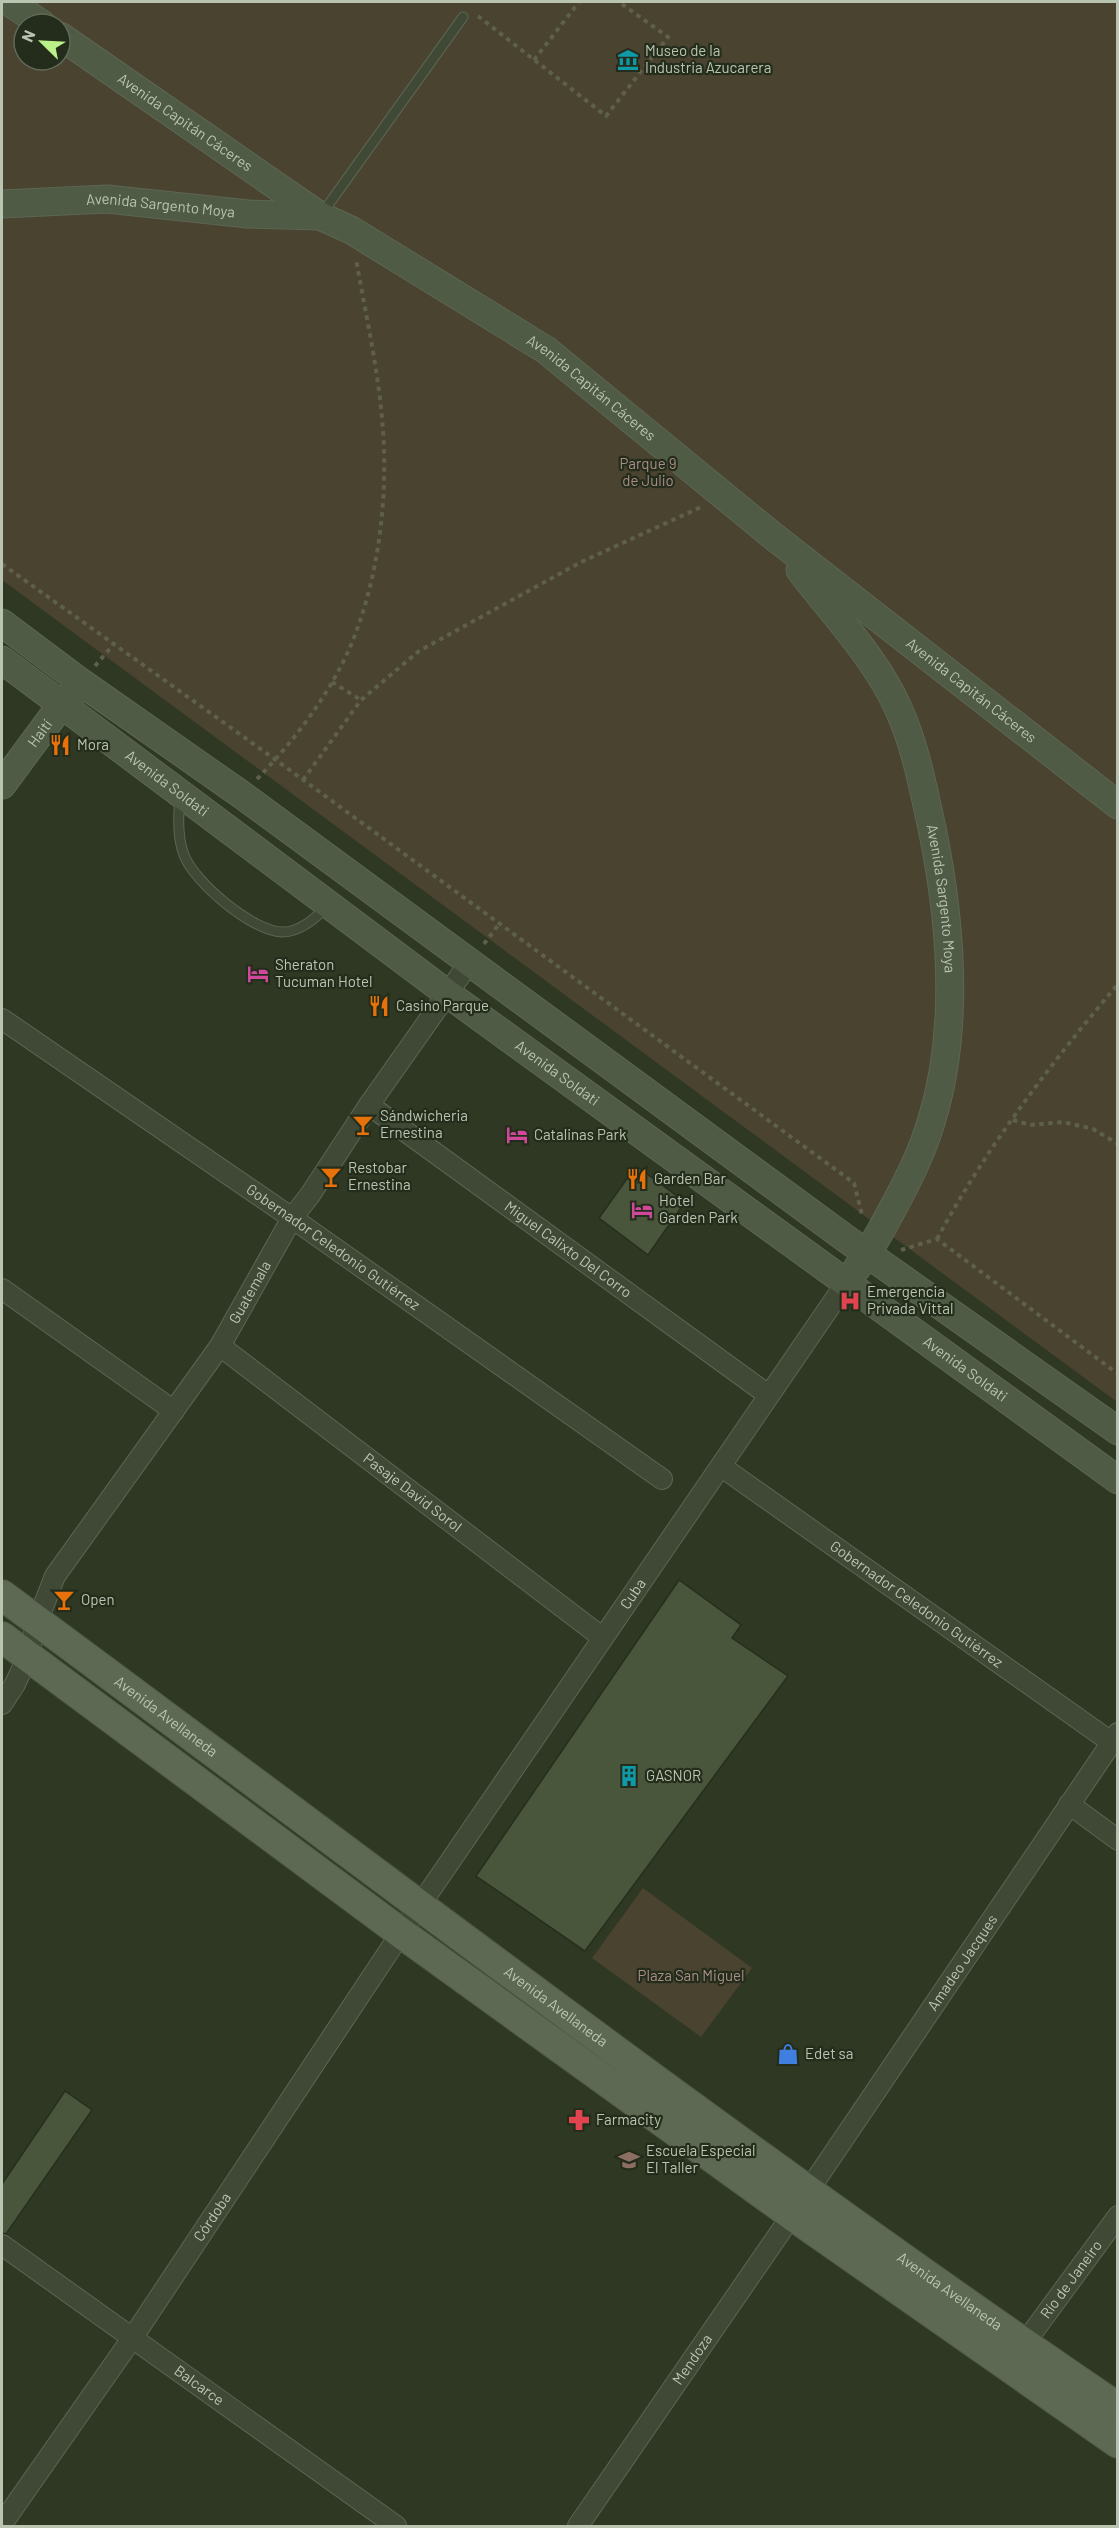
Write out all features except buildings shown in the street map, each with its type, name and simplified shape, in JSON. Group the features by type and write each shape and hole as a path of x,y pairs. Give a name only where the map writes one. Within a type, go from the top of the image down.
{"main road":[{"path":"9,2 24,12"},
{"name":"Avenida Capitán Cáceres","path":"72,44 320,216 351,231 546,350 773,536 1118,805"},
{"name":"Avenida Sargento Moya","path":"2,204 107,199 248,214 320,216"},
{"name":"Avenida Sargento Moya","path":"773,536 872,663 899,709 918,759 939,864 951,990 946,1054 932,1120 908,1180 873,1245 846,1283"},
{"name":"Avenida Soldati","path":"2,623 82,683 242,795 469,963 873,1245 1118,1431"},
{"name":"Avenida Soldati","path":"2,660 448,994 1118,1480"},
{"name":"Haití","path":"2,786 62,704 82,683"},
{"name":"Avenida Avellaneda","path":"2,1595 420,1907 800,2203 1118,2443"},
{"name":"Avenida Avellaneda","path":"2,1637 401,1933 800,2203 1024,2344 1118,2408"}],"street":[{"name":"Guatemala","path":"2,1704 15,1684 28,1656 37,1622 55,1576 220,1346 292,1218 469,963"},
{"name":"Gobernador Celedonio Gutiérrez","path":"2,1019 292,1218 662,1479"},
{"name":"Miguel Calixto Del Corro","path":"369,1105 767,1394"},
{"name":"Cuba","path":"420,1907 722,1467 767,1394 846,1283"},
{"path":"2,1289 174,1411"},
{"name":"Pasaje David Sorol","path":"220,1346 603,1638"},
{"name":"Gobernador Celedonio Gutiérrez","path":"722,1467 1114,1738"},
{"name":"Amadeo Jacques","path":"800,2203 1114,1738"},
{"path":"1069,1804 1118,1840"},
{"name":"Córdoba","path":"2,2524 133,2337 420,1907"},
{"name":"Mendoza","path":"578,2526 800,2203"},
{"name":"Río de Janeiro","path":"1024,2344 1118,2216"},
{"name":"Balcarce","path":"2,2245 396,2526"}],"lane":[{"path":"320,216 464,17"},
{"path":"181,794 178,815 184,855 197,876 247,919 268,930 285,932 301,927 321,912 327,903"}],"path":[{"path":"534,60 579,2"},
{"path":"478,16 606,116 668,37 619,2"},
{"path":"242,795 276,760 332,682 350,647 365,607 374,564 382,503 383,432 377,372 351,231"},
{"path":"303,780 361,700 419,651 581,562 724,496"},
{"path":"2,564 276,760 854,1183 864,1225 873,1245 899,1250 937,1239 952,1210 1013,1120 1070,1041 1118,984"},
{"path":"332,682 361,700"},
{"path":"1013,1120 1030,1125 1063,1122 1093,1130 1118,1144"},
{"path":"937,1239 1118,1374"}],"green space":[{"name":"Parque 9 de Julio","path":"2,2 1117,2 1117,1402 2,580"},
{"name":"Plaza San Miguel","path":"643,1888 752,1968 701,2037 592,1958"}],"place":[{"name":"Museo de la Industria Azucarera","path":"628,60"},
{"name":"Mora","path":"60,745"},
{"name":"Sheraton Tucuman Hotel","path":"258,974"},
{"name":"Casino Parque","path":"379,1006"},
{"name":"Sándwicheria Ernestina","path":"363,1125"},
{"name":"Catalinas Park","path":"517,1135"},
{"name":"Restobar Ernestina","path":"331,1177"},
{"name":"Garden Bar","path":"637,1179"},
{"name":"Hotel Garden Park","path":"642,1210"},
{"name":"Emergencia Privada Vittal","path":"850,1301"},
{"name":"Open","path":"64,1600"},
{"name":"GASNOR","path":"629,1776"},
{"name":"Edet sa","path":"788,2054"},
{"name":"Farmacity","path":"579,2120"},
{"name":"Escuela Especial El Taller","path":"629,2160"}]}
